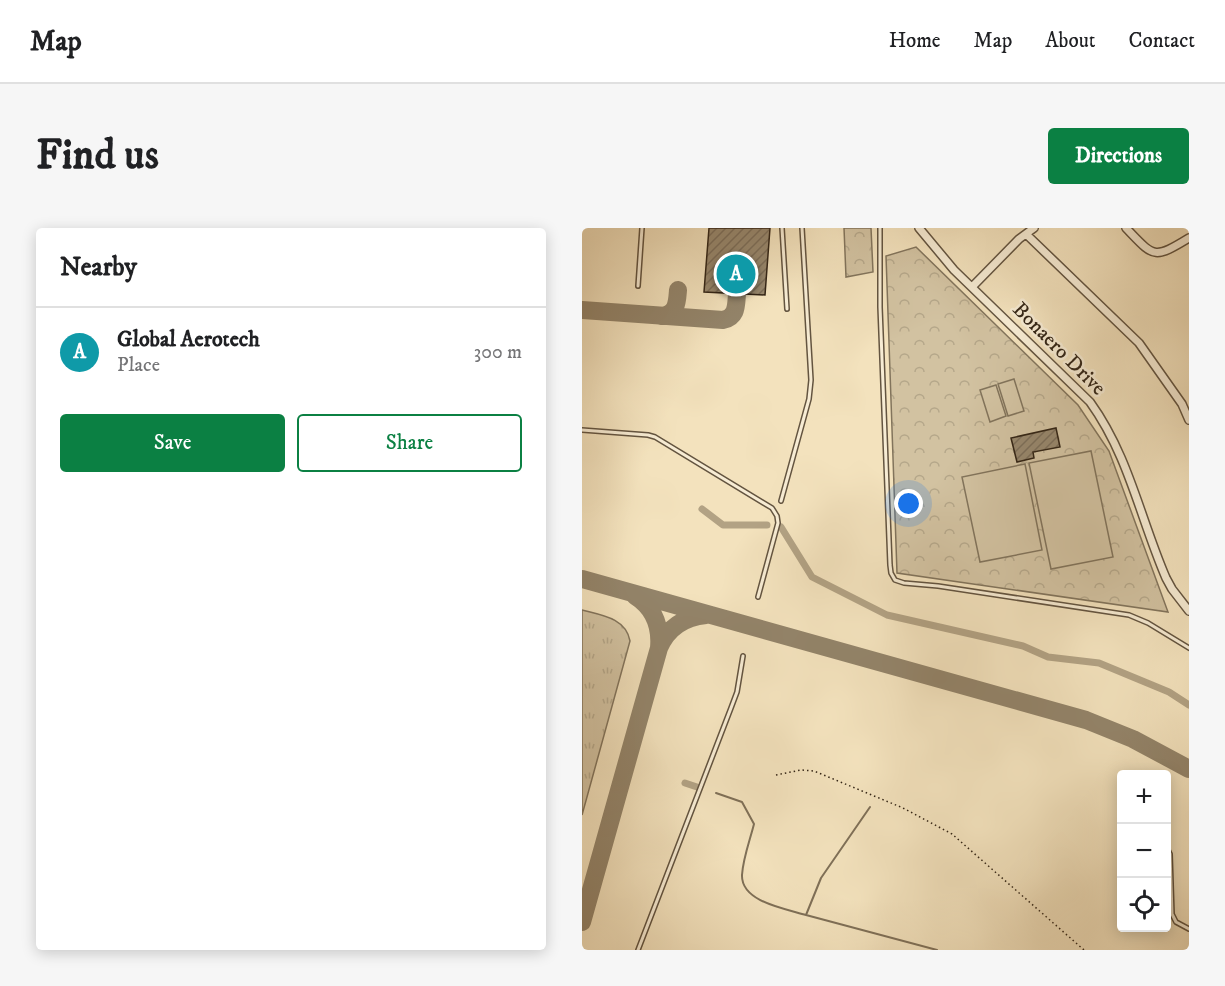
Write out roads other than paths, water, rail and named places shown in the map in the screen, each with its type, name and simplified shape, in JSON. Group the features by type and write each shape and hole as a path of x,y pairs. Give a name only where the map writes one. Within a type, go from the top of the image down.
{"street":[{"name":"Bonaero Drive","path":"919,228 954,270 1083,393 1104,421 1123,459 1166,578 1189,610"},
{"path":"972,286 1034,228"},
{"path":"1126,228 1147,249 1156,253 1167,251 1189,238"},
{"path":"1026,234 1139,343 1182,404 1189,420"}],"lane":[{"path":"638,286 642,228"},
{"path":"782,228 787,309"},
{"path":"781,501 809,399 811,380 802,228"},
{"path":"880,228 880,318 890,565 895,580 1129,615 1189,648"},
{"path":"582,430 656,437 772,508 778,523 758,597"},
{"path":"638,950 737,692 743,656"},
{"path":"1169,878 1172,914 1176,922 1189,929"}],"waterway":[{"path":"702,509 723,525 767,525"},
{"path":"781,527 812,577 887,615 1023,646 1048,657 1099,663 1169,692 1189,705"},
{"path":"685,783 697,787"},
{"path":"716,793 742,802 754,824 742,875 749,892 766,903 806,915 821,878 870,807"},
{"path":"806,915 937,950"}],"place":[{"name":"Global Aerotech","path":"736,274"}]}
